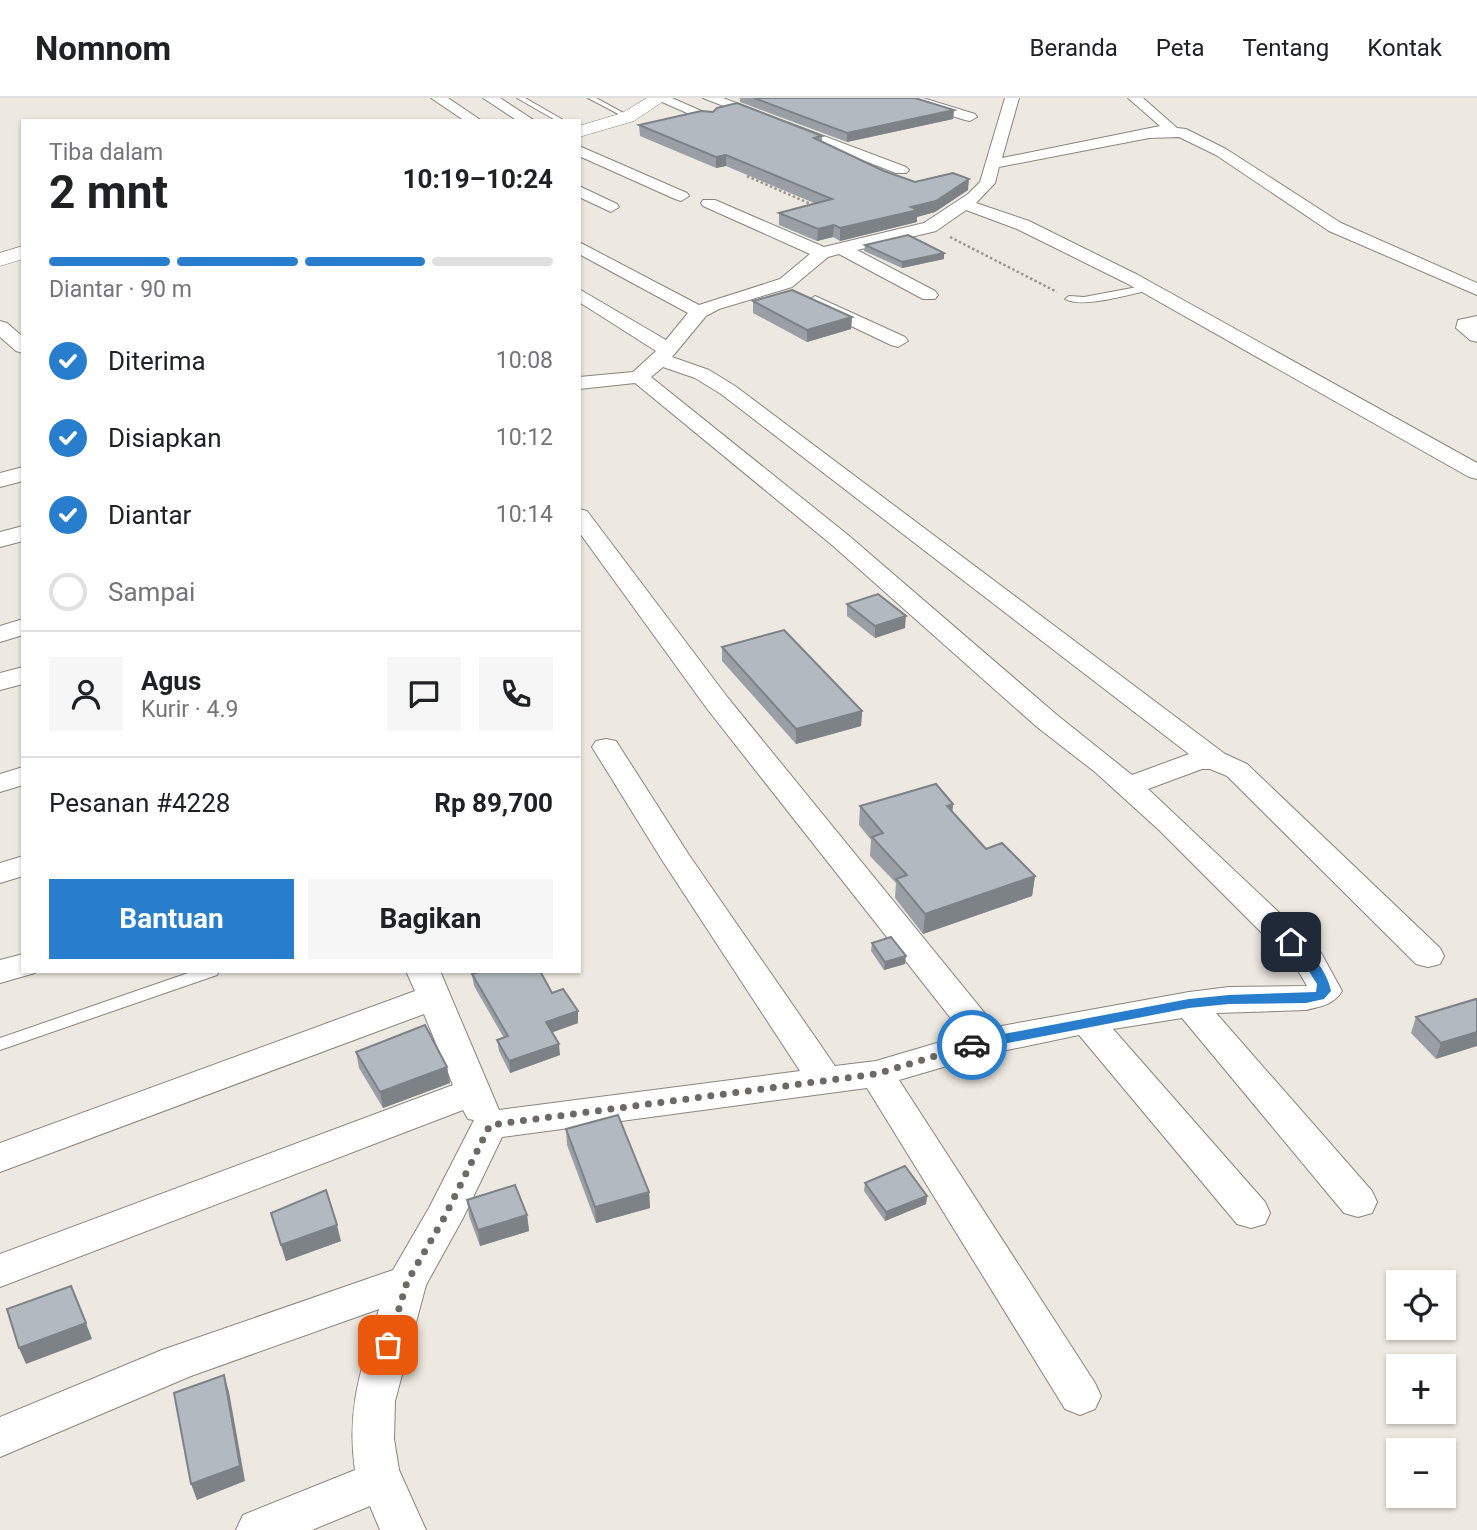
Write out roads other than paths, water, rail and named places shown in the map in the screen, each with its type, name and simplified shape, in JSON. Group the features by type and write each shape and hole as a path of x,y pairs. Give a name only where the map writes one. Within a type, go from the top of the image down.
{"street":[{"path":"438,98 472,119"},
{"path":"490,98 525,119"},
{"path":"581,131 628,117 660,98 708,117"},
{"path":"710,98 901,170"},
{"path":"909,98 970,117"},
{"path":"785,288 786,284 822,253 930,227 964,204 987,183 1006,155 1012,98"},
{"path":"1006,155 1051,152 1170,128 1155,112 1135,98"},
{"path":"1006,155 1050,155 1149,134 1181,132 1221,152 1335,227 1477,290"},
{"path":"581,151 681,196"},
{"path":"581,192 611,207"},
{"path":"709,204 822,253"},
{"path":"964,204 1051,237 1149,288 1477,472"},
{"path":"581,248 699,312"},
{"path":"841,248 929,295"},
{"path":"0,260 21,254"},
{"path":"581,383 639,377 664,354 699,312 722,302 785,288 898,341"},
{"path":"581,295 664,354 728,390 1215,760 1237,770 1428,956"},
{"path":"0,327 21,321"},
{"path":"1477,322 1465,324 1465,328 1477,336"},
{"path":"0,327 21,346"},
{"path":"581,362 610,381"},
{"path":"0,1271 481,1109 876,1074 988,1041 1087,1022 1189,1004 1229,999 1306,998 1325,991 1308,959 1188,840 1128,786 986,669 840,540 639,377"},
{"path":"0,480 21,475"},
{"path":"581,519 718,704 988,1041"},
{"path":"0,540 21,534"},
{"path":"0,634 21,628"},
{"path":"0,682 21,676"},
{"path":"606,747 677,860 826,1080"},
{"path":"1128,786 1199,760 1215,760"},
{"path":"0,783 21,777"},
{"path":"0,873 21,867"},
{"path":"0,972 21,966"},
{"path":"0,1158 429,984 481,1109 444,1218 407,1282 374,1402 372,1439 381,1480 403,1530"},
{"path":"1189,1004 1358,1202"},
{"path":"1087,1022 1251,1213"},
{"path":"876,1074 1080,1396"},
{"path":"0,1437 177,1363 407,1282"},
{"path":"259,1530 381,1480"}],"lane":[{"path":"520,98 558,119"},
{"path":"591,98 628,117"},
{"path":"1069,299 1084,300 1149,288"},
{"path":"0,1044 205,973"}]}
